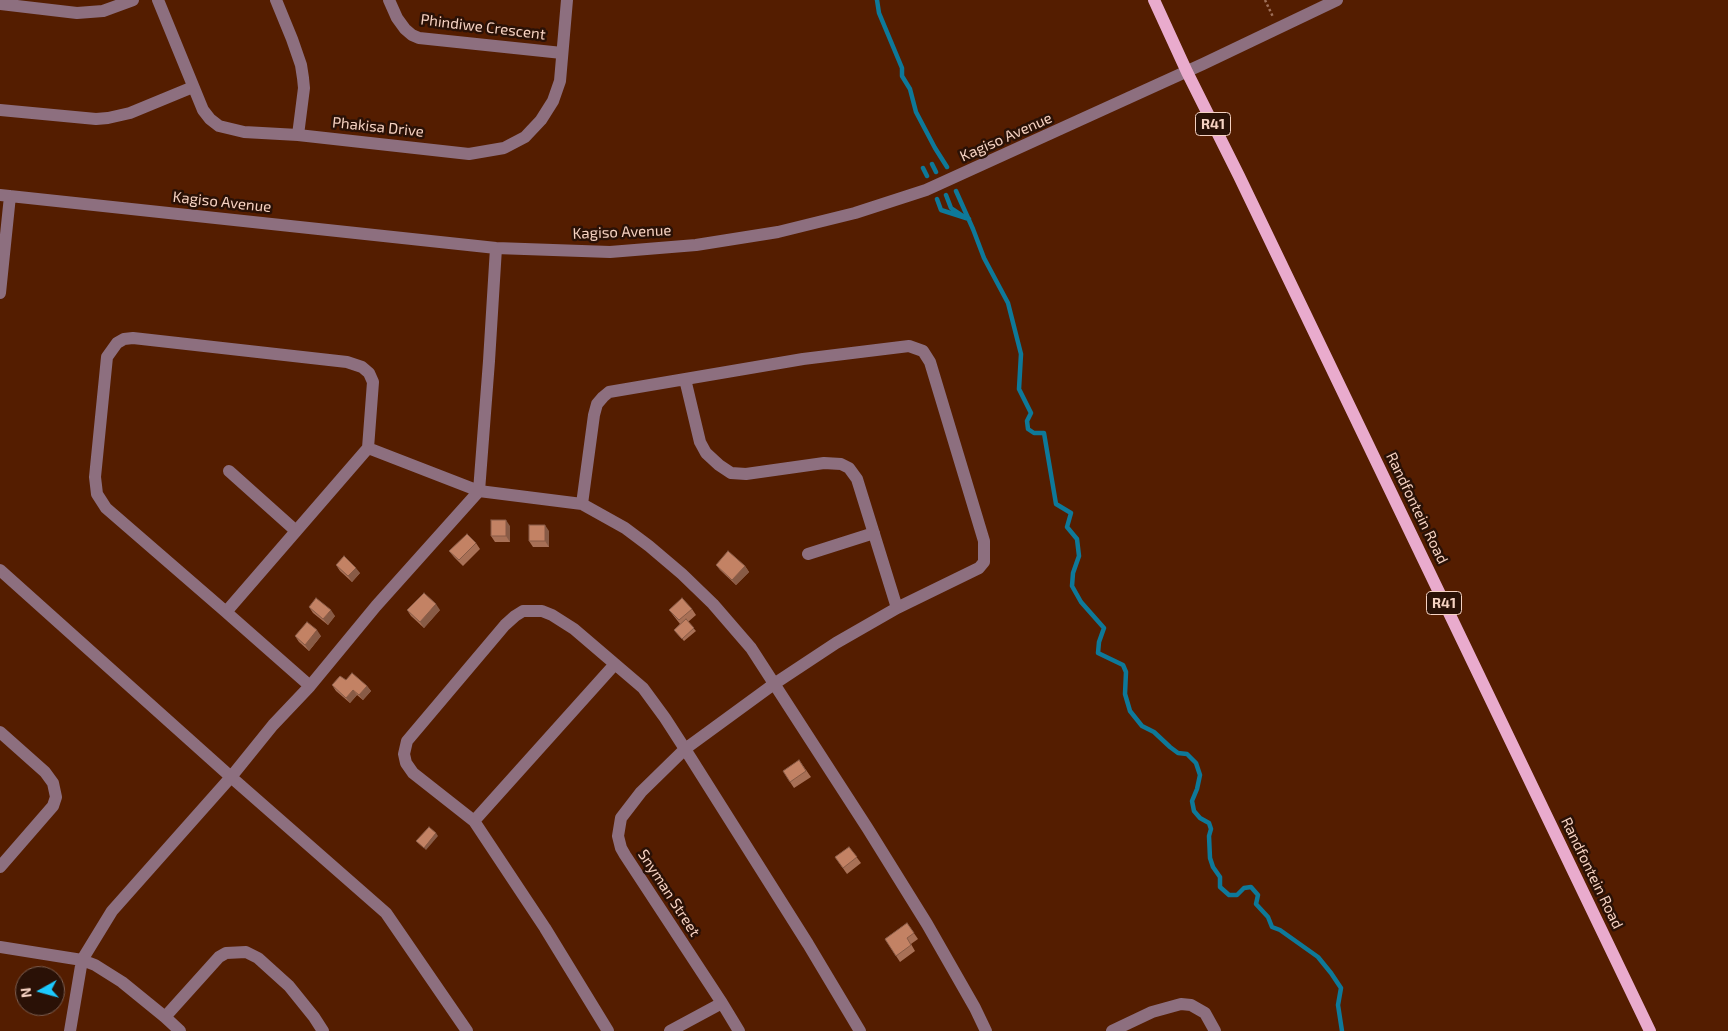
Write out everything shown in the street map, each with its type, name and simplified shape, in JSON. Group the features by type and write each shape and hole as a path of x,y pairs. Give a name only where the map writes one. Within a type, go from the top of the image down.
{"main road":[{"name":"Randfontein Road","path":"1154,0 1186,72 1239,176 1650,1031"}],"street":[{"path":"0,4 77,13 113,9 133,0"},
{"name":"Phakisa Drive","path":"158,0 203,110 210,120 220,126 244,132 298,135 469,154 504,148 525,137 541,120 553,101 560,81 567,0"},
{"path":"276,0 301,65 304,88 298,135"},
{"name":"Phindiwe Crescent","path":"390,0 397,18 405,29 419,38 562,53"},
{"name":"Kagiso Avenue","path":"5,195 496,248 610,252 696,245 778,232 855,213 926,190 1186,72 1337,0"},
{"path":"0,110 96,119 108,118 130,113 193,88"},
{"path":"0,293 5,195"},
{"path":"70,1031 82,960 112,911 310,686 376,606 479,491 490,361 496,248"},
{"path":"226,612 368,448 373,382 362,367 347,362 133,338 124,339 111,350 107,357 95,477 97,494 106,508 310,686"},
{"name":"Snyman Street","path":"686,380 803,359 900,346 909,346 923,351 930,362 984,541 985,552 984,562 974,571 897,608 836,642 774,684 685,749 628,806 621,818 618,836 625,855 739,1031"},
{"path":"582,504 594,416 597,404 603,396 618,390 686,380 700,442 706,453 731,473 746,474 824,463 841,464 849,468 857,479 897,608"},
{"path":"368,448 479,491 582,504 625,528 682,574 732,624 751,648 922,916 951,964 986,1031"},
{"path":"229,471 296,531"},
{"path":"808,554 874,533"},
{"path":"0,570 231,777 386,912 467,1031"},
{"path":"608,1031 545,928 474,821 414,773 406,763 404,754 407,741 505,625 523,612 542,611 552,615 574,630 643,688 685,749 808,944 860,1031"},
{"path":"474,821 615,664"},
{"path":"0,732 45,772 53,783 56,798 53,806 0,868"},
{"path":"0,946 82,960 95,965 122,982 180,1031"},
{"path":"165,1017 219,957 226,953 246,952 258,958 289,986 323,1031"},
{"path":"670,1031 722,1003"},
{"path":"1112,1031 1152,1012 1181,1004 1191,1005 1205,1013 1216,1031"}],"path":[{"path":"1265,0 1278,28"}],"building":[{"path":"491,520 506,520 506,536 491,536"},
{"path":"529,525 545,525 545,541 529,541"},
{"path":"467,534 476,543 459,560 449,551"},
{"path":"728,551 745,566 732,580 716,565"},
{"path":"344,556 356,568 348,576 336,565"},
{"path":"424,593 436,604 420,622 407,610"},
{"path":"316,598 331,610 323,619 309,607"},
{"path":"682,598 692,609 679,620 669,610"},
{"path":"686,619 694,628 682,639 674,630"},
{"path":"307,622 317,630 305,645 295,636"},
{"path":"352,673 367,686 359,695 353,690 346,698 332,685 340,676 346,680"},
{"path":"799,760 806,771 790,782 783,771"},
{"path":"429,827 436,833 424,848 416,841"},
{"path":"849,847 857,857 843,868 835,857"},
{"path":"907,923 914,933 907,938 911,945 896,956 885,939"}],"waterway":[{"path":"877,0 879,13 902,68 902,76 910,89 916,112 947,167"},
{"path":"932,164 936,172"},
{"path":"923,168 927,176"},
{"path":"956,191 984,258 1008,303 1021,354 1019,389 1031,413 1027,421 1028,429 1034,433 1044,433 1056,504 1071,513 1067,527 1077,539 1079,556 1073,573 1072,586 1081,602 1104,628 1099,642 1098,653 1123,665 1126,672 1125,694 1130,711 1142,726 1154,732 1178,753 1187,754 1196,763 1200,775 1192,801 1194,811 1200,818 1209,823 1211,829 1209,836 1210,858 1213,867 1220,877 1220,887 1229,895 1237,895 1244,888 1251,887 1258,895 1256,904 1268,917 1272,927 1280,930 1318,957 1341,988 1338,1005 1342,1031"},
{"path":"946,195 951,208 963,216"},
{"path":"937,199 941,210 969,219"}]}
